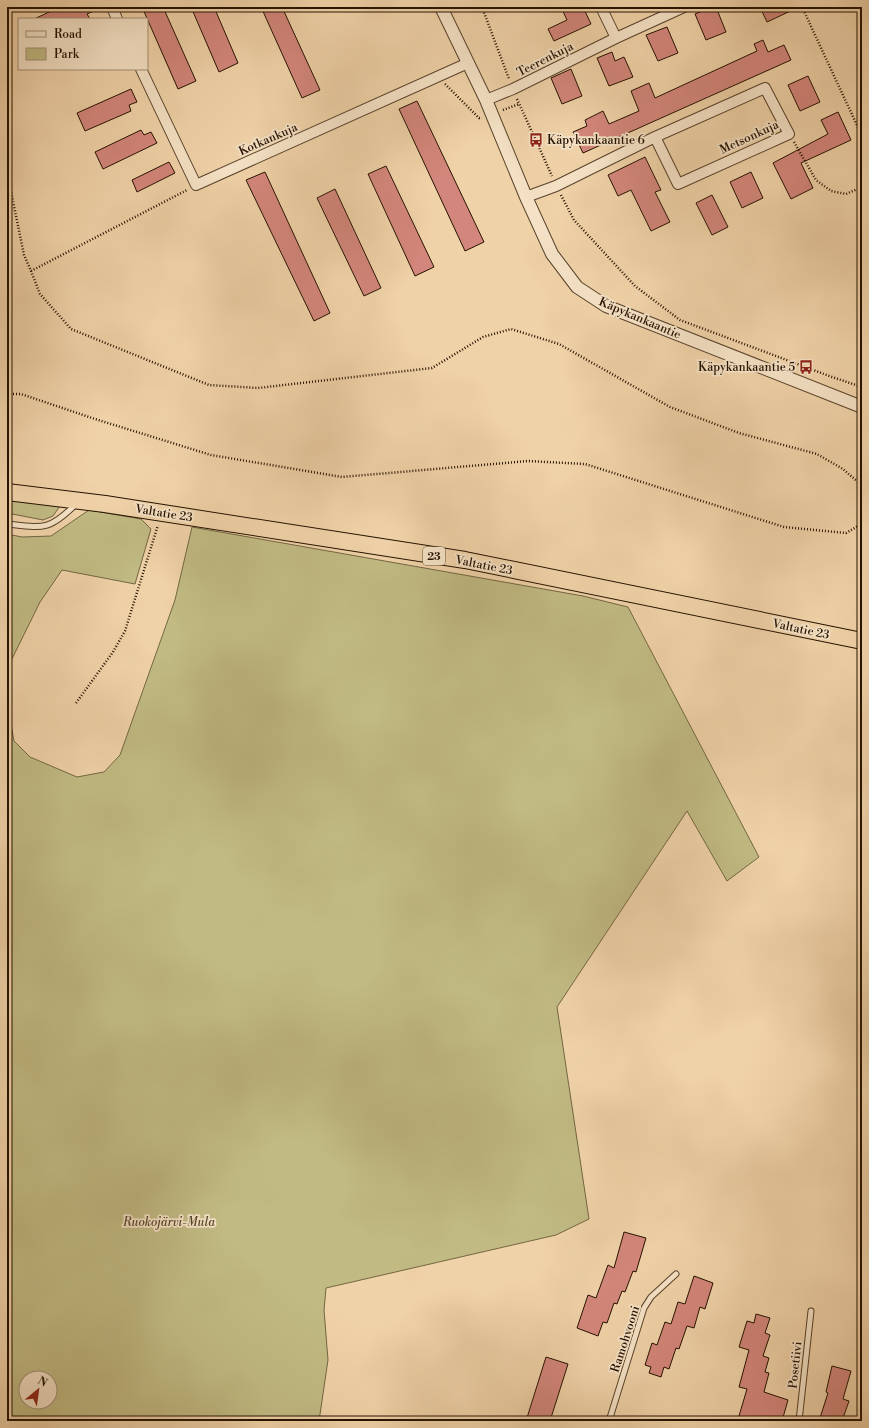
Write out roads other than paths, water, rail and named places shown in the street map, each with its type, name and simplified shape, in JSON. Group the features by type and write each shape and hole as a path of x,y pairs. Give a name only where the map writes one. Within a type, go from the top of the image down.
{"highway":[{"name":"Valtatie 23","path":"7,492 162,513 465,560 862,641"}],"street":[{"path":"112,7 117,18"},
{"name":"Käpykankaantie","path":"440,7 486,100 552,254 577,287 606,306 862,407"},
{"path":"601,7 616,38"},
{"name":"Teerenkuja","path":"486,100 513,90 616,38 684,7"},
{"name":"Kotkankuja","path":"141,70 196,185 468,63"},
{"name":"Metsonkuja","path":"526,196 556,186 655,137 765,88 789,134 678,184 655,137"}],"lane":[{"path":"7,524 36,527 50,526 61,519 79,501"},
{"name":"Ramohvooni","path":"609,1421 644,1308 651,1297 676,1274"},
{"name":"Posetiivi","path":"799,1421 811,1311"}],"place":[{"name":"Käpykankaantie 6","path":"536,140"},
{"name":"Käpykankaantie 5","path":"806,367"}],"park label":[{"name":"Ruokojärvi-Mula","path":"169,1222"}]}
